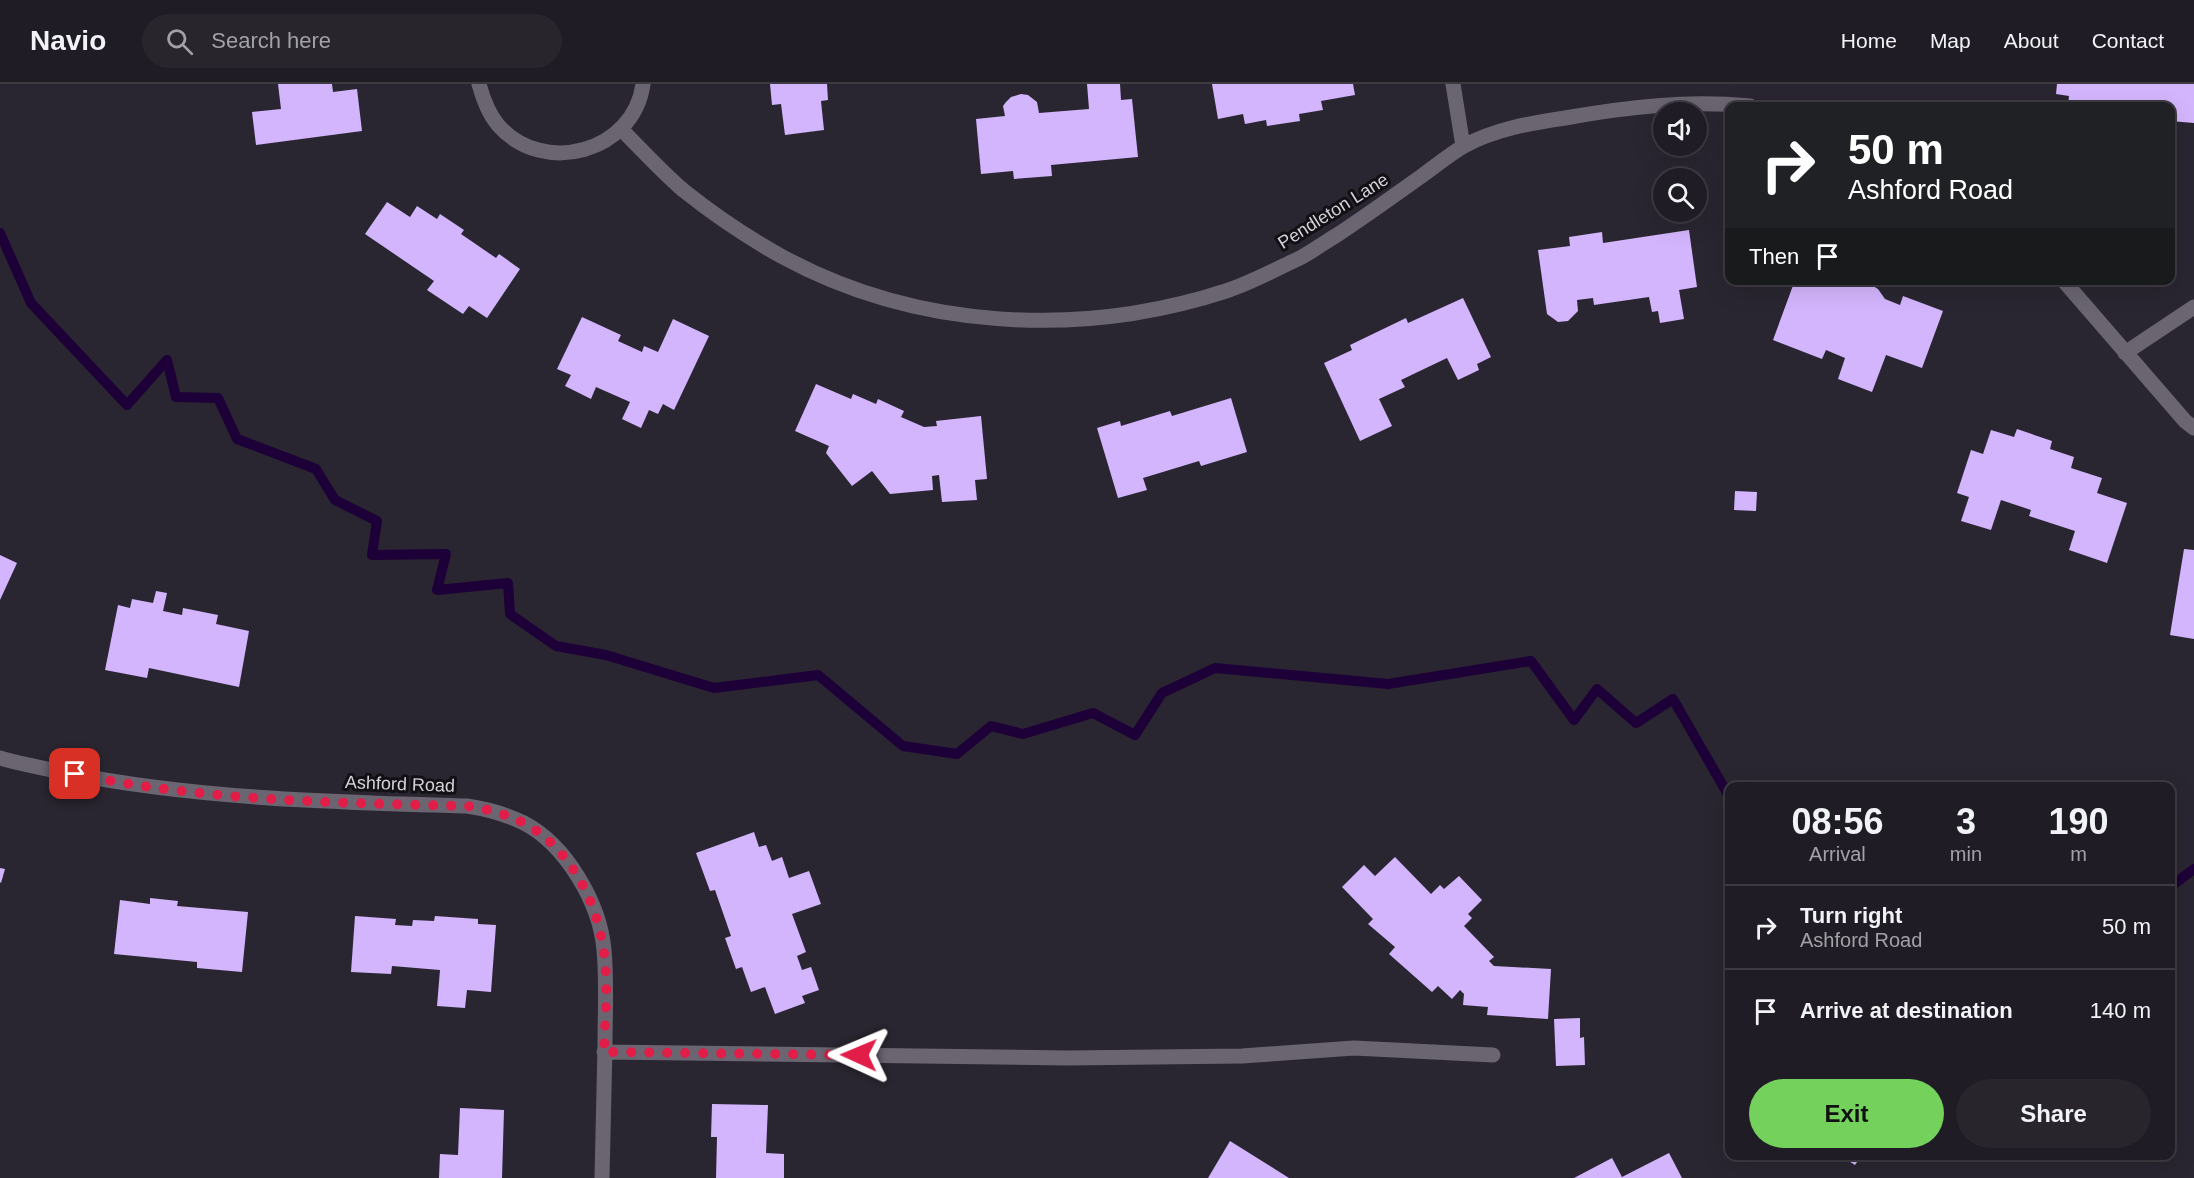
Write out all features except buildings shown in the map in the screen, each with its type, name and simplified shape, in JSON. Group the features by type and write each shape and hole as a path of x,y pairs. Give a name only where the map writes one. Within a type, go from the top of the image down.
{"street":[{"path":"478,84 486,106 498,125 515,141 536,150 559,154 582,152 603,143 621,129 634,112 642,93 643,84"},
{"path":"1454,84 1463,146"},
{"name":"Pendleton Lane","path":"621,129 682,189 730,225 781,256 832,280 892,300 957,315 1016,320 1078,319 1144,312 1228,290 1303,256 1370,213 1463,146 1500,130 1607,110 1658,104 1725,104"},
{"path":"2067,285 2185,421 2194,428"},
{"path":"2125,353 2194,307"},
{"name":"Ashford Road","path":"0,758 99,779 238,796 467,806 490,809 524,823 539,833 564,857 584,888 599,924 604,949 602,1178"},
{"path":"604,1052 1067,1058 1242,1056 1354,1048 1493,1055"}],"waterway":[{"path":"0,233 31,303 127,405 167,360 176,397 218,398 237,439 316,469 335,500 377,521 372,555 446,554 437,590 508,583 510,614 556,646 606,655 714,688 818,675 903,746 957,754 991,726 1023,734 1093,713 1135,735 1162,693 1215,668 1388,684 1531,661 1574,720 1597,689 1636,723 1673,699 1725,789"},
{"path":"2175,883 2194,869"}],"route":[{"path":"75,774 166,789 238,796 467,806 490,809 524,823 539,833 564,857 593,906 604,949 604,1052 859,1055"}]}
